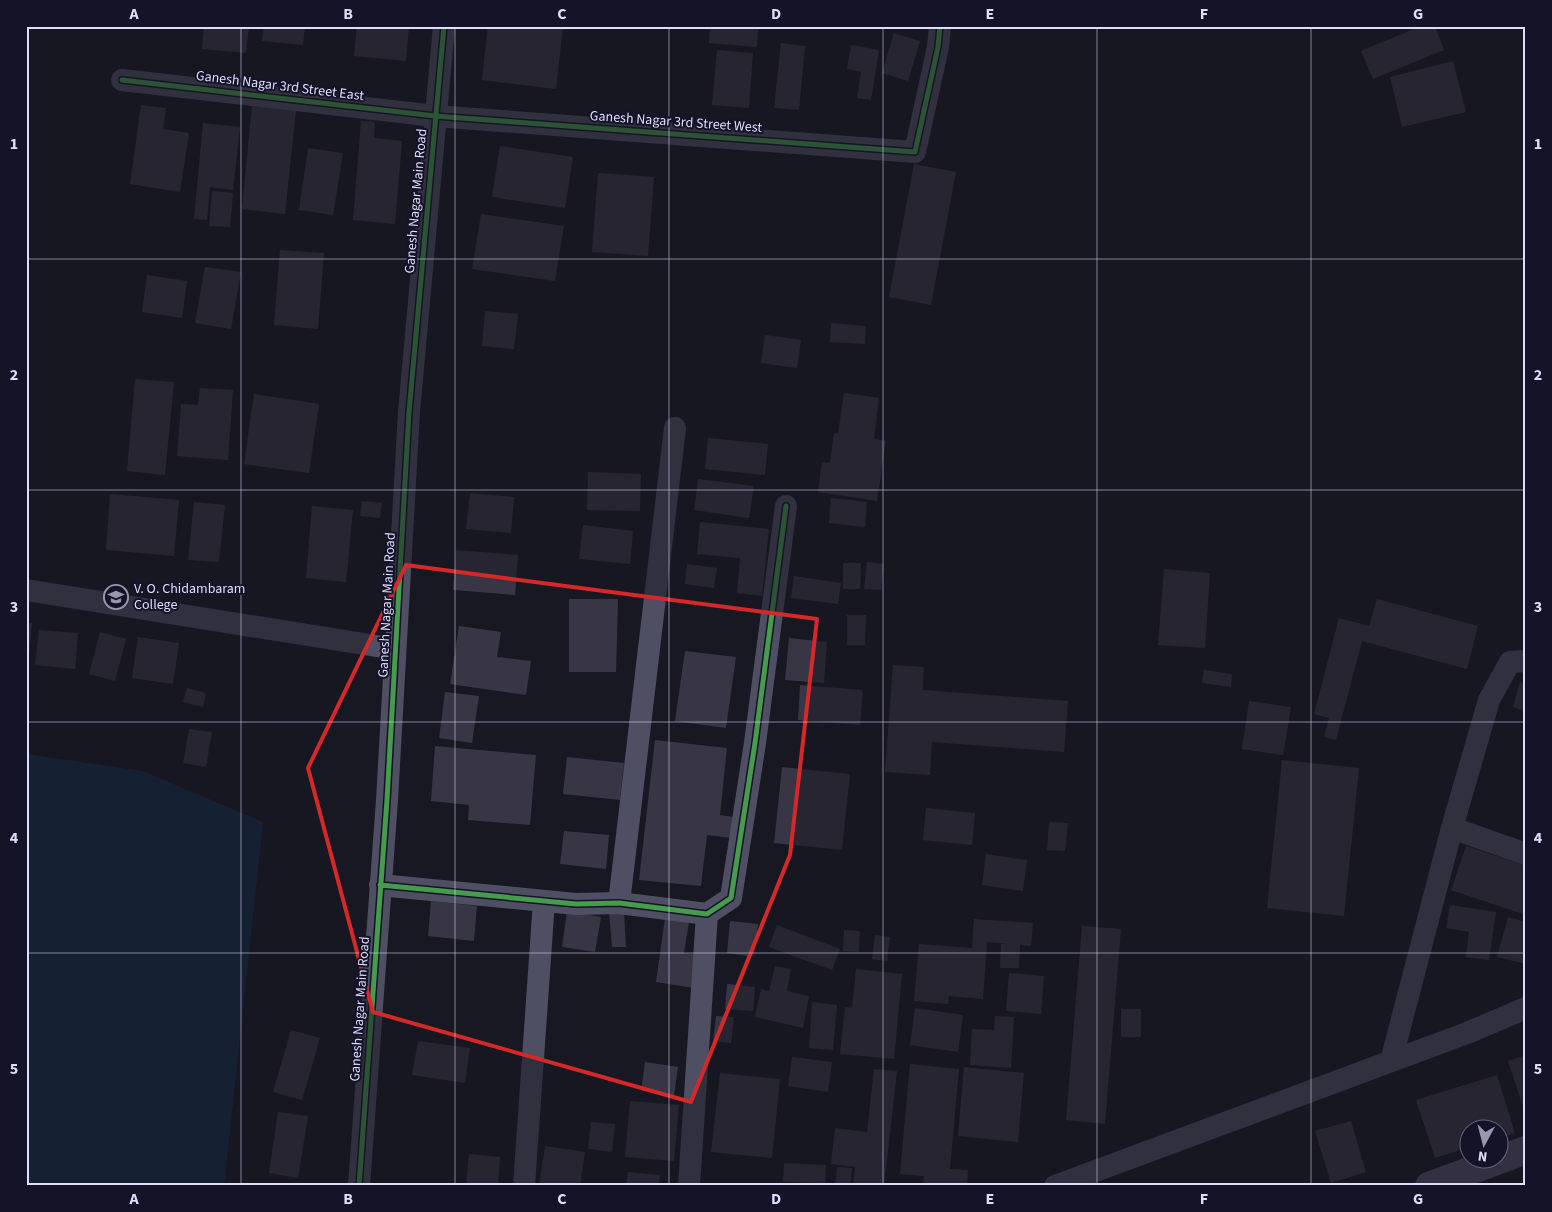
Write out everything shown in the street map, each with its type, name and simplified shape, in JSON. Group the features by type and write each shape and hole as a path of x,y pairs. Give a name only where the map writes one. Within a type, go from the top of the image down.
{"main road":[{"path":"1429,1186 1526,1150"}],"street":[{"name":"Ganesh Nagar Main Road","path":"359,1186 380,885 409,412 444,26"},
{"name":"Ganesh Nagar 3rd Street West","path":"435,116 915,152 938,47 940,26"},
{"name":"Ganesh Nagar 3rd Street East","path":"122,80 435,116"},
{"path":"619,903 674,428"},
{"path":"380,885 576,904 619,903 707,914 731,898 755,743 786,506"},
{"path":"26,590 395,649"},
{"path":"1391,1061 1452,828 1488,700 1510,662 1526,662"},
{"path":"1452,828 1526,854"},
{"path":"524,1186 544,901"},
{"path":"689,1186 707,914"},
{"path":"1055,1186 1391,1061 1526,1008"}],"highlighted area":[{"path":"406,565 817,619 790,855 691,1102 373,1012 308,768"}],"water":[{"path":"26,754 142,771 263,822 224,1186 26,1186"}],"building":[{"path":"204,26 249,26 246,53 202,49"},
{"path":"264,26 305,26 303,45 262,41"},
{"path":"357,26 409,26 406,61 354,56"},
{"path":"488,26 563,26 556,89 482,80"},
{"path":"710,26 758,26 757,47 709,43"},
{"path":"1421,26 1435,26 1444,50 1373,79 1361,51"},
{"path":"894,33 920,41 908,81 882,73"},
{"path":"781,43 805,46 799,110 774,108"},
{"path":"851,45 879,50 871,100 857,98 861,72 847,69"},
{"path":"717,50 753,53 749,108 712,105"},
{"path":"1453,61 1466,112 1402,127 1390,77"},
{"path":"141,105 166,108 163,129 189,133 180,192 130,184"},
{"path":"252,106 296,110 285,214 242,209"},
{"path":"361,121 375,122 374,138 402,141 395,224 353,220"},
{"path":"203,123 240,127 233,190 210,187 207,220 194,219"},
{"path":"500,146 573,157 565,208 492,197"},
{"path":"308,148 343,153 333,215 299,210"},
{"path":"914,164 956,172 931,305 889,297"},
{"path":"598,173 654,177 648,256 592,252"},
{"path":"212,191 233,193 230,227 209,226"},
{"path":"481,214 564,226 555,281 472,269"},
{"path":"280,250 324,253 318,329 274,325"},
{"path":"205,267 241,272 231,329 195,323"},
{"path":"147,275 187,281 182,318 142,312"},
{"path":"485,311 518,314 514,349 482,346"},
{"path":"831,323 866,326 865,344 830,342"},
{"path":"765,335 801,340 797,368 761,363"},
{"path":"135,379 174,382 165,475 127,471"},
{"path":"200,388 233,390 228,460 177,456 181,404 198,405"},
{"path":"844,393 879,398 874,439 886,441 877,501 818,492 822,462 830,463 834,433 838,434"},
{"path":"254,394 319,404 309,473 244,464"},
{"path":"708,438 768,444 765,475 705,469"},
{"path":"588,472 641,474 640,511 587,510"},
{"path":"698,479 754,486 749,518 694,510"},
{"path":"470,493 514,497 511,533 466,529"},
{"path":"110,494 179,500 174,556 106,550"},
{"path":"831,498 867,502 865,527 829,523"},
{"path":"362,501 382,503 380,518 360,516"},
{"path":"194,502 225,505 219,562 188,560"},
{"path":"312,506 353,510 346,582 306,578"},
{"path":"700,522 769,529 762,596 737,593 740,558 697,554"},
{"path":"583,525 633,531 630,564 579,559"},
{"path":"456,550 518,555 515,595 453,590"},
{"path":"867,562 884,564 881,590 864,589"},
{"path":"843,563 861,563 860,589 843,589"},
{"path":"687,564 717,568 714,588 685,584"},
{"path":"1164,569 1210,573 1205,648 1158,645"},
{"path":"794,576 841,583 838,604 791,598"},
{"path":"569,599 618,599 616,672 569,672"},
{"path":"1377,599 1478,626 1467,669 1362,641 1336,740 1324,737 1329,718 1314,714 1339,618 1369,626"},
{"path":"847,615 866,615 865,645 847,645"},
{"path":"26,623 32,623 28,665 26,665"},
{"path":"459,626 501,632 497,657 531,661 526,695 450,684"},
{"path":"39,630 78,633 75,669 35,665"},
{"path":"100,632 126,639 115,681 89,674"},
{"path":"138,637 179,643 173,684 132,678"},
{"path":"789,638 827,642 824,683 785,680"},
{"path":"685,651 736,657 726,728 675,721"},
{"path":"893,665 924,667 923,690 1068,701 1064,752 932,742 930,775 885,772"},
{"path":"1204,670 1232,674 1231,687 1202,683"},
{"path":"1520,682 1526,684 1526,711 1513,707"},
{"path":"800,685 863,690 860,725 798,720"},
{"path":"187,688 206,693 203,707 183,702"},
{"path":"445,692 479,696 472,743 439,738"},
{"path":"1249,701 1291,707 1283,755 1242,749"},
{"path":"189,729 212,732 206,767 183,763"},
{"path":"655,740 727,748 720,815 734,817 732,838 707,835 701,886 639,880"},
{"path":"435,746 536,755 530,825 468,820 469,805 431,801"},
{"path":"567,757 624,763 620,800 563,794"},
{"path":"1282,760 1359,768 1344,916 1267,908"},
{"path":"782,767 850,774 842,850 774,843"},
{"path":"926,808 975,813 972,845 923,840"},
{"path":"1049,822 1068,823 1065,851 1047,850"},
{"path":"564,831 609,835 606,869 560,864"},
{"path":"1466,846 1524,865 1523,869 1526,870 1526,915 1451,890"},
{"path":"986,854 1027,860 1023,891 982,885"},
{"path":"431,901 477,906 474,941 428,936"},
{"path":"1450,905 1496,912 1489,960 1466,957 1469,932 1446,928"},
{"path":"567,911 601,917 595,952 562,947"},
{"path":"624,911 626,947 612,947 609,912"},
{"path":"1508,917 1526,922 1526,964 1497,957"},
{"path":"665,918 689,922 684,953 699,955 694,988 656,982"},
{"path":"974,919 1033,923 1031,946 1020,945 1019,968 1000,968 1001,944 1011,944 987,942 983,999 949,996 948,1004 914,1001 919,944 972,948"},
{"path":"730,921 758,924 754,957 727,953"},
{"path":"777,925 840,949 832,970 769,947"},
{"path":"1082,926 1121,929 1105,1124 1066,1120"},
{"path":"844,930 860,931 859,952 843,951"},
{"path":"875,935 890,937 887,961 872,959"},
{"path":"775,966 791,969 787,991 809,996 803,1028 755,1017 761,989 769,991"},
{"path":"856,969 902,974 894,1059 840,1054 845,1007 852,1008"},
{"path":"1009,973 1044,976 1041,1014 1006,1011"},
{"path":"727,984 755,987 753,1011 725,1009"},
{"path":"812,1002 837,1005 833,1050 809,1048"},
{"path":"915,1008 963,1015 958,1052 910,1045"},
{"path":"1121,1009 1141,1009 1141,1037 1121,1037"},
{"path":"716,1016 734,1017 731,1043 713,1041"},
{"path":"995,1016 1014,1017 1011,1068 970,1065 972,1029 994,1030"},
{"path":"291,1030 320,1038 302,1100 273,1092"},
{"path":"418,1041 470,1048 465,1083 412,1075"},
{"path":"1526,1055 1526,1112 1525,1112 1508,1061"},
{"path":"792,1057 832,1062 828,1092 788,1086"},
{"path":"645,1062 678,1067 674,1096 641,1091"},
{"path":"910,1064 959,1069 950,1169 968,1170 967,1186 923,1186 924,1176 900,1174"},
{"path":"964,1067 1024,1073 1018,1142 958,1136"},
{"path":"874,1069 897,1071 884,1186 853,1186 855,1167 831,1164 835,1128 867,1132"},
{"path":"720,1073 780,1079 772,1158 711,1152"},
{"path":"1497,1075 1515,1133 1510,1135 1510,1120 1460,1120 1460,1150 1435,1158 1416,1100"},
{"path":"630,1101 679,1105 674,1161 625,1157"},
{"path":"278,1112 308,1116 298,1178 269,1173"},
{"path":"1351,1121 1366,1172 1331,1183 1315,1131"},
{"path":"591,1122 615,1124 612,1152 588,1149"},
{"path":"545,1146 585,1152 580,1186 539,1186"},
{"path":"469,1154 500,1157 498,1186 466,1186"},
{"path":"784,1163 826,1165 825,1183 783,1182"},
{"path":"837,1167 852,1168 850,1186 835,1186"},
{"path":"628,1172 660,1175 659,1186 626,1186"}],"cycle path":[{"path":"359,1186 387,800 409,412 444,26"},
{"path":"122,80 435,116 915,152 938,47 940,26"},
{"path":"380,885 576,904 619,903 707,914 731,898 755,743 786,506"}],"place":[{"name":"V. O. Chidambaram College","path":"116,597"}]}
